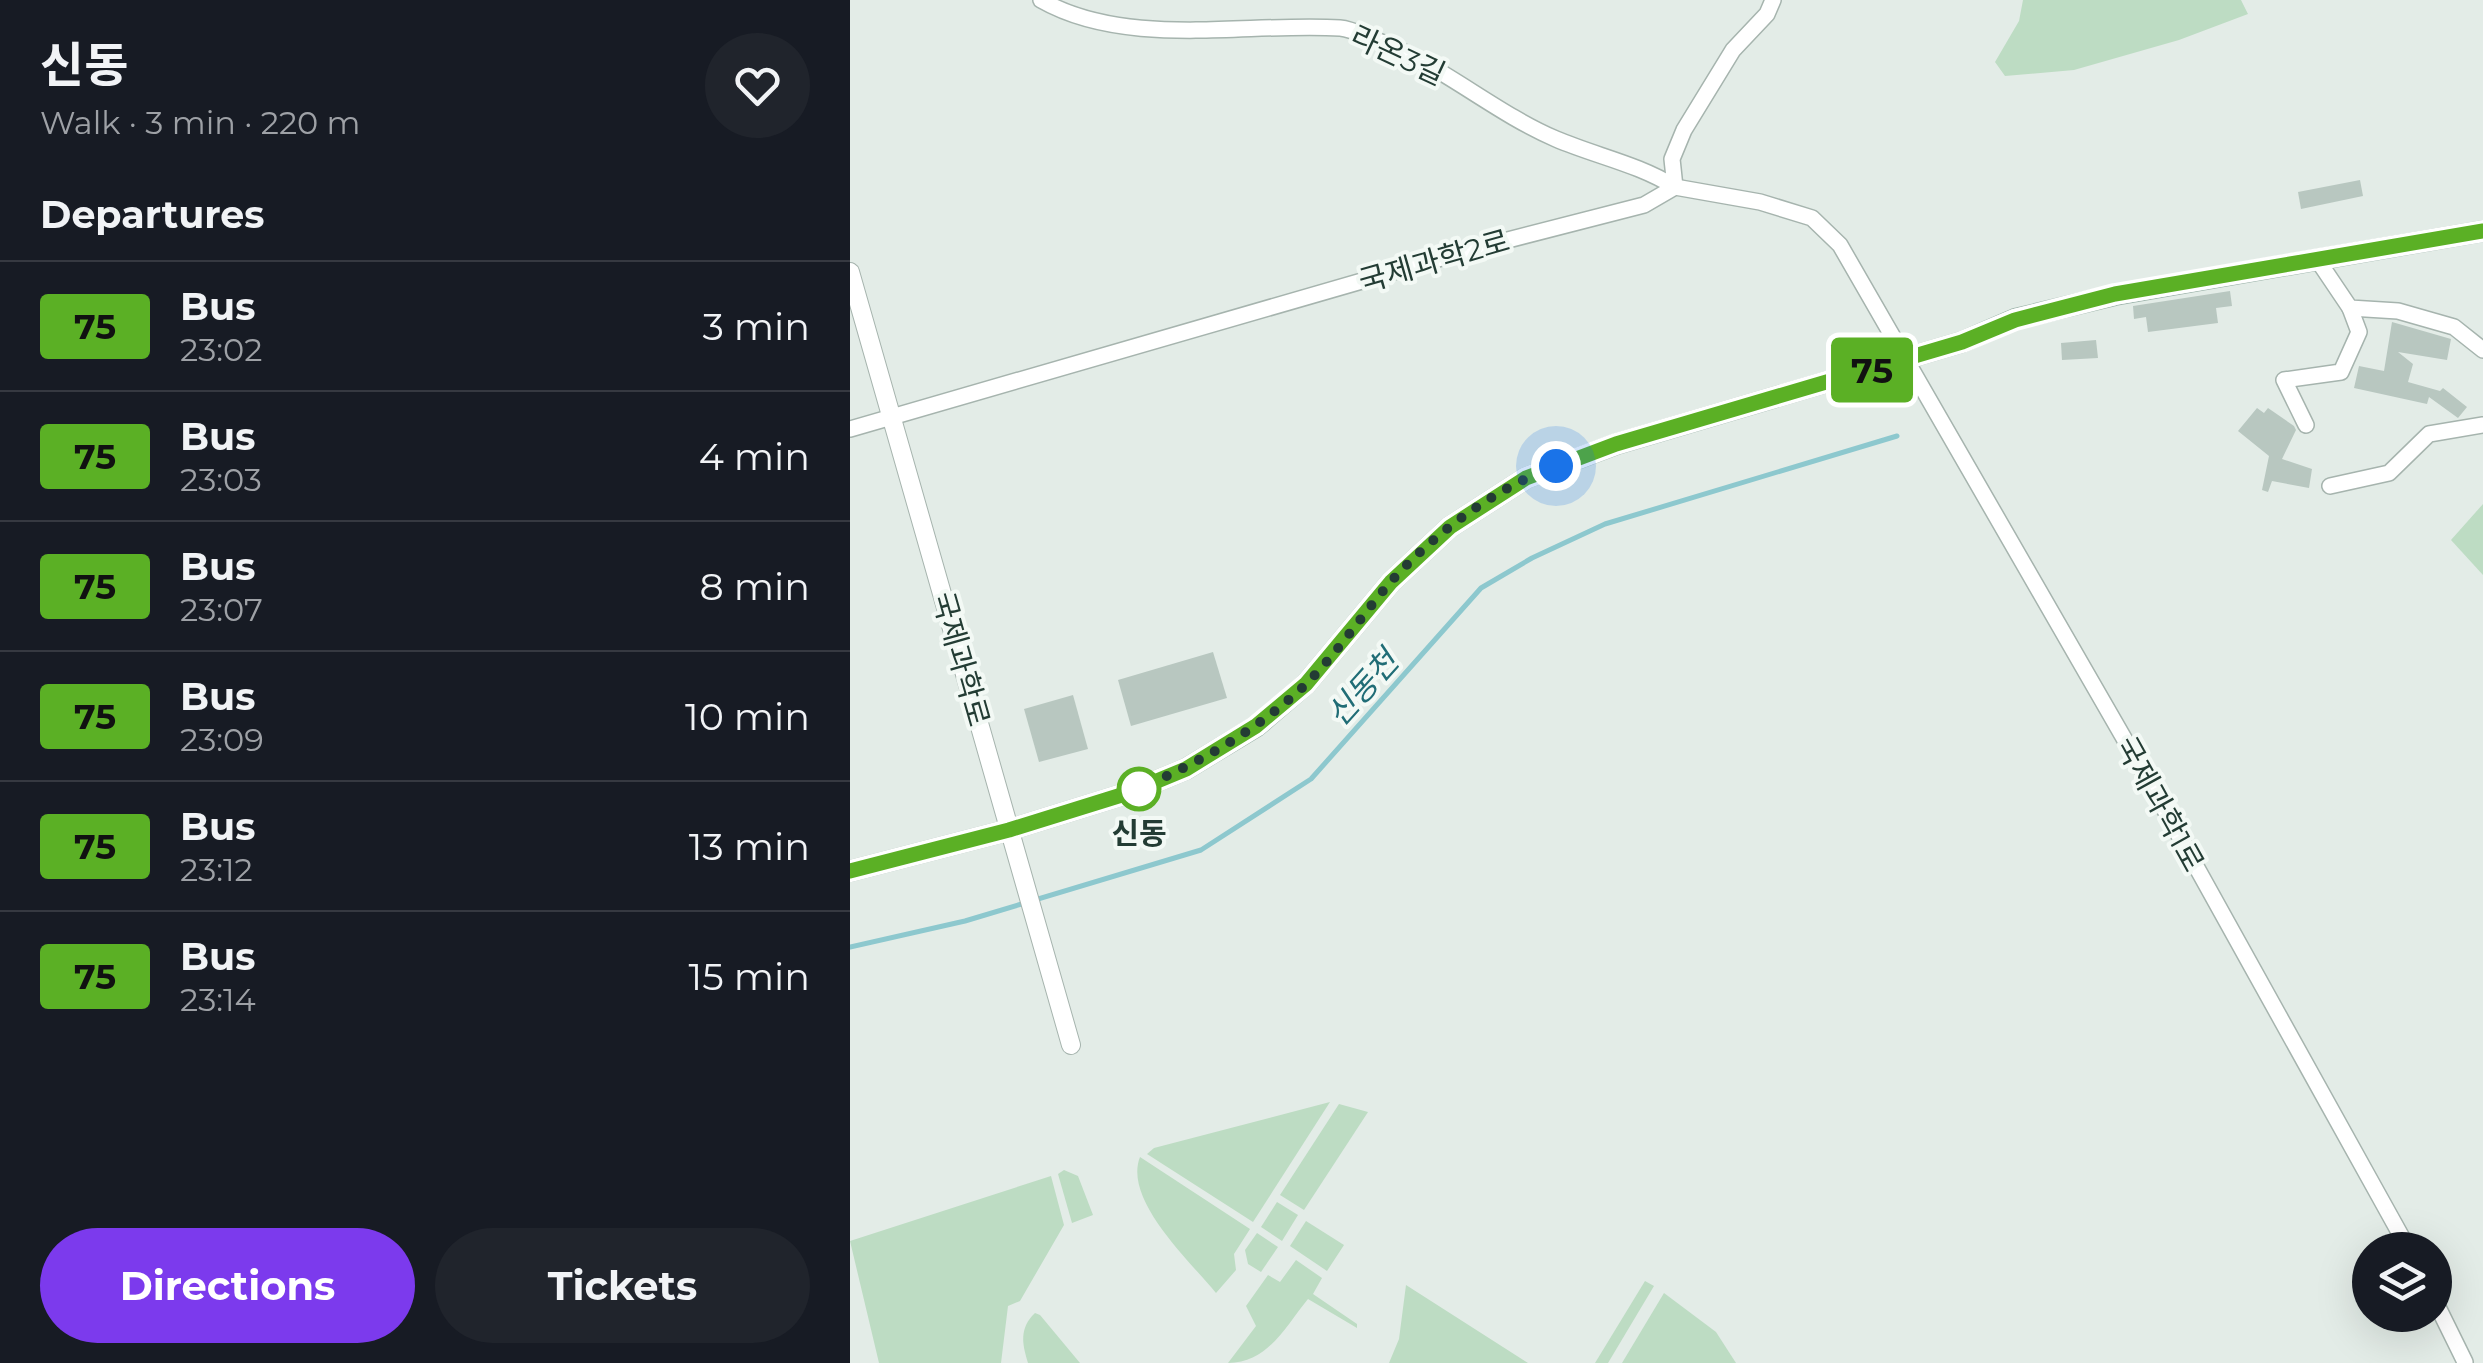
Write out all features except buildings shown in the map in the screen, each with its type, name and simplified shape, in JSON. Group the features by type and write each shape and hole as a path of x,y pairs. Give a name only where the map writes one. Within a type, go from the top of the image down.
{"main road":[{"path":"850,871 1009,830 1172,775 1256,726 1306,684 1391,582 1450,527 1526,478 1616,444 1962,342 2015,320 2115,294 2319,262 2483,230"}],"street":[{"name":"라온3길","path":"1041,0 1060,11 1107,24 1227,31 1344,28 1402,50 1553,138 1652,172 1675,187"},
{"path":"1773,0 1766,14 1733,50 1684,130 1672,159 1675,187 1760,202 1812,218 1840,246 1904,360"},
{"name":"국제과학2로","path":"850,429 1469,250 1644,205 1675,187"},
{"path":"2306,425 2284,380 2341,372 2358,332 2350,308 2319,262"},
{"name":"국제과학로","path":"850,272 1071,1046"},
{"path":"2350,308 2398,312 2454,327 2483,350"},
{"name":"국제과학1로","path":"1904,360 2142,770 2399,1232"},
{"path":"2330,486 2390,473 2430,434 2483,425"},
{"path":"2451,1332 2466,1362"}],"green space":[{"path":"2023,0 2241,0 2248,14 2179,40 2074,70 2005,76 1995,62 2019,21"},
{"path":"2483,504 2483,575 2451,540"},
{"path":"1330,1102 1253,1222 1147,1154 1154,1148"},
{"path":"1339,1104 1368,1112 1304,1210 1280,1195"},
{"path":"1140,1157 1250,1229 1234,1254 1236,1270 1216,1293 1150,1210 1137,1174"},
{"path":"1064,1170 1078,1176 1093,1215 1072,1223 1058,1174"},
{"path":"1051,1176 1064,1225 1020,1301 1008,1306 1001,1363 879,1363 850,1241"},
{"path":"1277,1202 1298,1215 1282,1241 1261,1227"},
{"path":"1306,1221 1344,1245 1327,1271 1290,1246"},
{"path":"1257,1233 1278,1247 1261,1272 1248,1264 1245,1250"},
{"path":"1296,1260 1322,1278 1313,1294 1357,1324 1357,1328 1308,1299 1265,1350 1228,1363 1256,1326 1246,1306 1268,1275 1280,1282"},
{"path":"1645,1281 1654,1286 1608,1363 1595,1363"},
{"path":"1406,1285 1528,1363 1389,1363 1399,1339"},
{"path":"1664,1293 1716,1332 1736,1363 1622,1363"},
{"path":"1035,1313 1080,1363 1028,1363 1023,1336"}],"waterway":[{"name":"신동천","path":"850,947 965,921 1201,850 1311,779 1481,588 1532,558 1605,524 1897,436"}],"bus line":[{"name":"75","path":"850,871 1009,830 1128,793 1186,769 1256,726 1306,684 1391,582 1450,527 1526,478 1616,444 1962,342 2015,320 2115,294 2483,231"}],"place":[{"name":"신동","path":"1139,789"}],"route":[{"path":"1139,789 1128,793 1186,769 1256,726 1306,684 1391,582 1450,527 1526,478 1556,466"}]}
